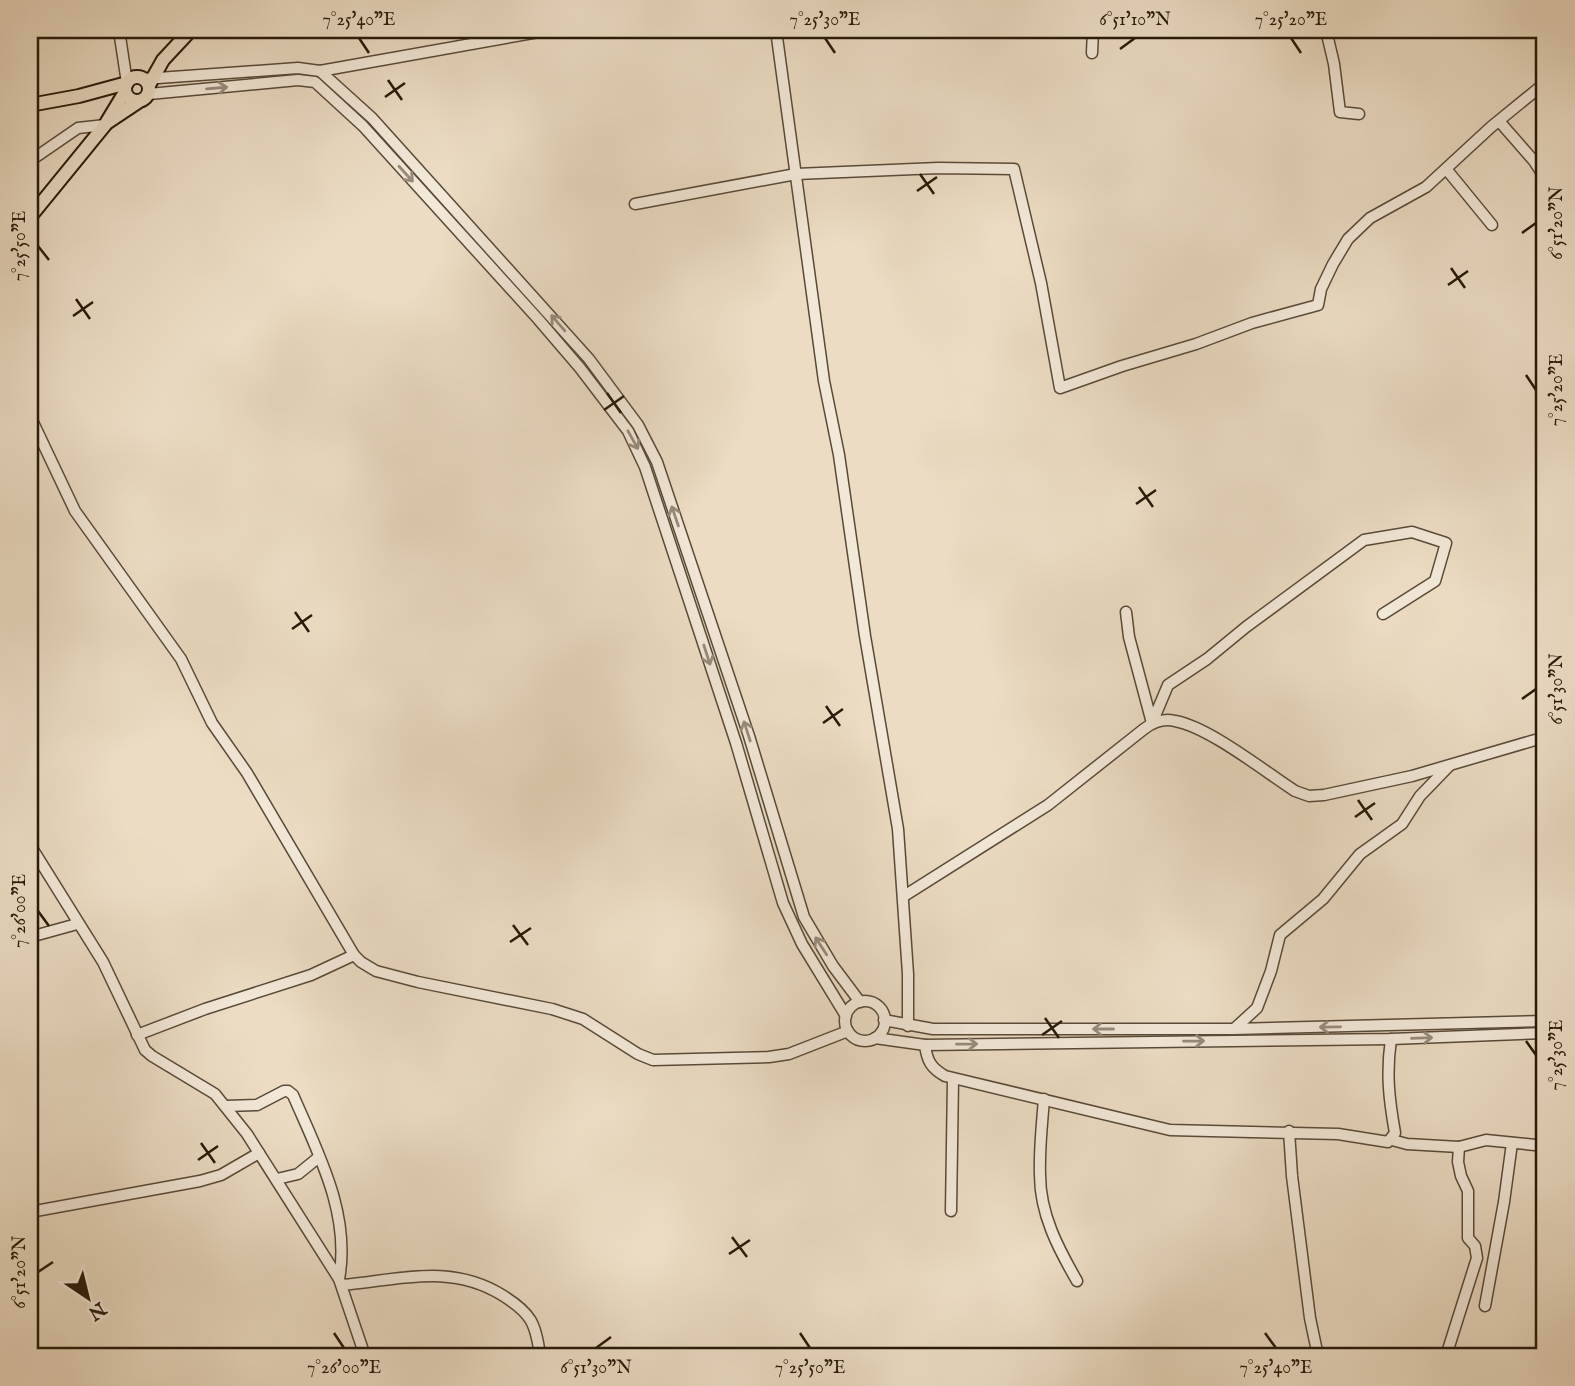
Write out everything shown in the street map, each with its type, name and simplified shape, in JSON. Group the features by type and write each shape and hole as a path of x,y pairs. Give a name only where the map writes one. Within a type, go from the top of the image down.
{"main road":[{"path":"30,217 105,125 191,30"},
{"path":"30,105 137,89"},
{"path":"79,96 137,89"},
{"path":"105,125 137,89"}],"street":[{"path":"119,30 137,89"},
{"path":"137,89 298,68 320,71 550,30"},
{"path":"776,30 824,381 839,455 863,623 898,829 908,974 908,1026"},
{"path":"1092,53 1093,30"},
{"path":"1326,30 1340,111 1359,114"},
{"path":"320,71 372,118 547,311 589,359 638,425 657,462 749,736 804,917 859,1002"},
{"path":"137,89 298,80 314,82 372,136 538,320 619,417 645,467 736,743 783,903 802,944 846,1016 848,1031 860,1040 874,1038 925,1045 1391,1039 1545,1033"},
{"path":"635,204 796,174 937,168 1014,169 1041,283 1060,388 1252,323 1318,305 1321,289 1348,239 1370,218 1426,187 1545,83"},
{"path":"1499,121 1534,161 1545,178"},
{"path":"30,161 78,128 105,125"},
{"path":"1447,170 1492,225"},
{"path":"30,416 75,511 181,659 212,723 268,808 354,955 361,962 376,971 418,982 552,1009 583,1019 638,1054 653,1060 769,1057 789,1054 848,1031"},
{"path":"904,896 1048,805 1152,723 1168,685 1207,659 1246,626 1364,540 1412,532 1446,543 1435,581 1383,614"},
{"path":"1126,612 1129,637 1152,723"},
{"path":"1152,723 1173,720 1198,728 1295,791 1309,796 1324,795 1449,766 1535,740 1545,740"},
{"path":"1234,1029 1257,1008 1271,971 1280,935 1323,899 1360,854 1402,824 1420,796 1449,766"},
{"path":"30,845 103,962 137,1035 152,1056 215,1094 277,1180 341,1282 365,1356"},
{"path":"30,937 77,924"},
{"path":"137,1035 205,1009 311,975 354,955"},
{"path":"846,1016 851,1007 859,1002 870,1002 878,1007 884,1020 882,1030 874,1038"},
{"path":"884,1020 933,1029 1234,1029 1545,1021"},
{"path":"1391,1039 1387,1067 1395,1133 1392,1140"},
{"path":"925,1045 927,1059 933,1069 953,1079 1170,1130 1289,1131 1459,1147 1486,1140 1545,1146"},
{"path":"951,1211 953,1079"},
{"path":"226,1106 257,1105 288,1091 293,1095 332,1187 342,1249 341,1282"},
{"path":"1044,1099 1041,1195 1058,1248 1077,1281"},
{"path":"1289,1131 1310,1318 1318,1356"},
{"path":"1485,1306 1512,1143"},
{"path":"1446,1356 1477,1258 1475,1246 1468,1238 1468,1191 1458,1162 1459,1147"},
{"path":"30,1212 200,1181 221,1175 259,1153"},
{"path":"277,1180 298,1174 319,1157"},
{"path":"341,1282 436,1275 466,1278 501,1294 530,1319 537,1331 540,1356"}]}
